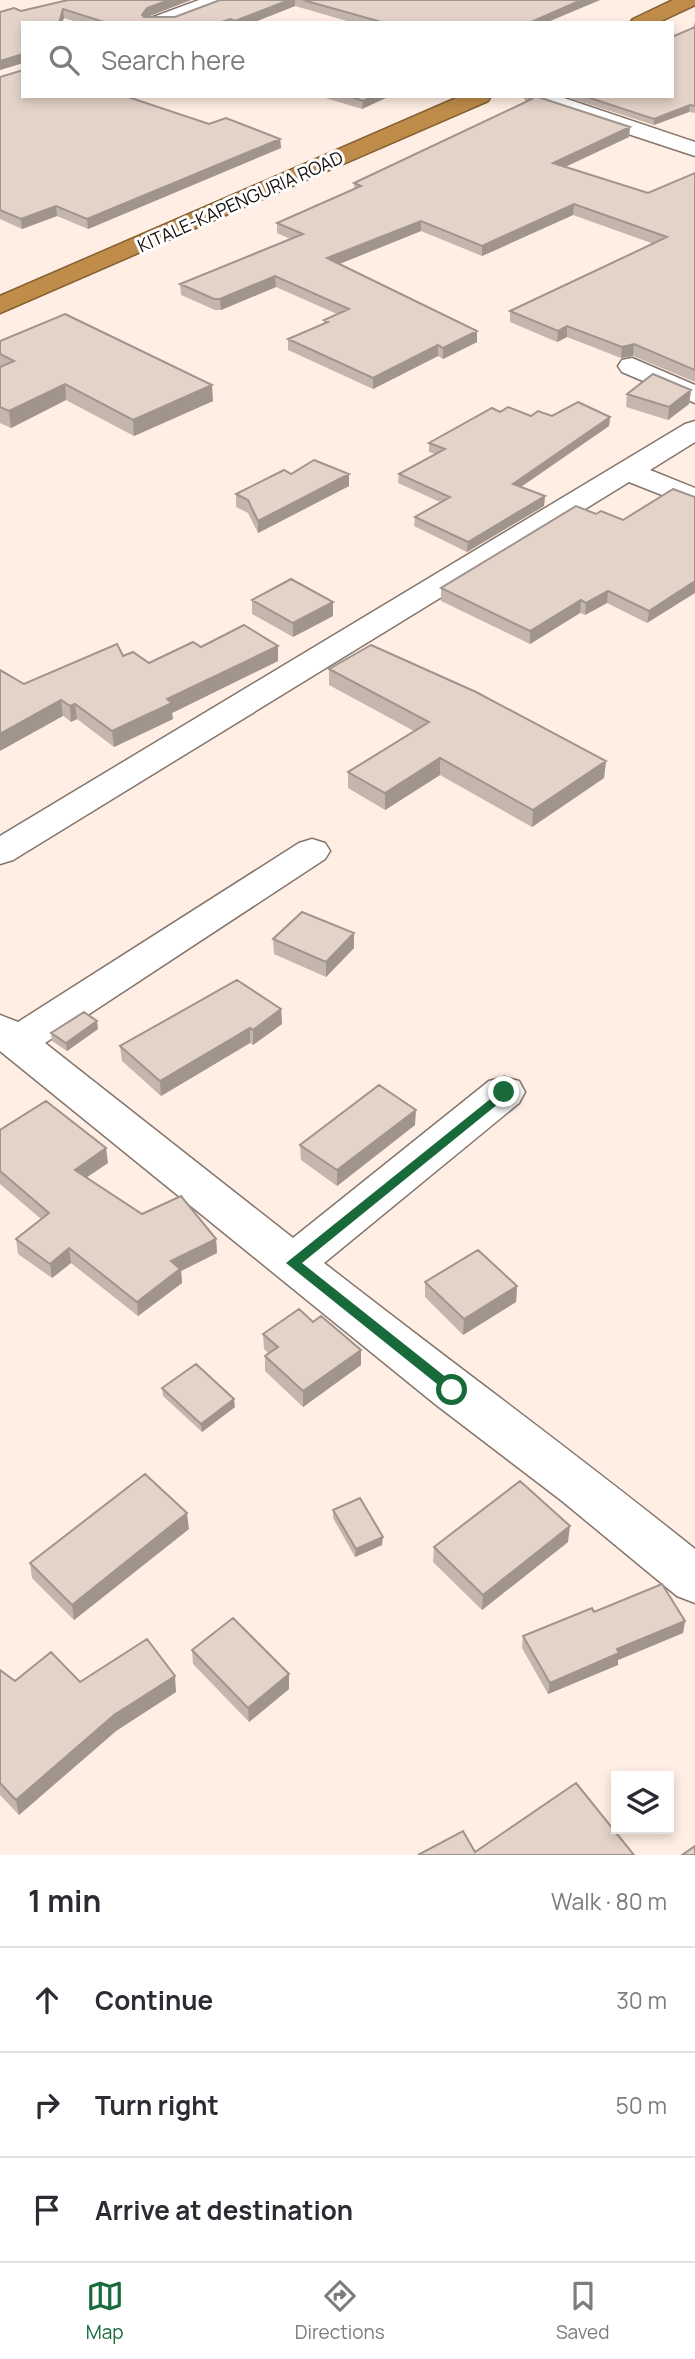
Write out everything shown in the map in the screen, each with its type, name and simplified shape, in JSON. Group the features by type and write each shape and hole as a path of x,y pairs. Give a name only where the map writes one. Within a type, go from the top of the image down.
{"highway":[{"path":"644,21 689,0"},
{"name":"KITALE-KAPENGURIA ROAD","path":"0,305 475,98"}],"street":[{"path":"160,21 217,0"},
{"path":"542,98 695,149"},
{"path":"632,366 695,395"},
{"path":"0,852 695,430"},
{"path":"627,471 695,499"},
{"path":"312,851 8,1035 452,1390 580,1486 695,1580"},
{"path":"293,1263 504,1092"}],"building":[{"path":"68,0 169,0 147,8 142,15 175,17 220,0 289,0 235,21 101,21 63,9 60,21 21,21 21,55 0,61 0,12 14,8 21,11"},
{"path":"303,0 581,0 534,21 378,21"},
{"path":"695,27 695,106 690,105 654,119 590,98 674,98 674,36"},
{"path":"21,71 21,98 131,98 209,124 226,118 280,139 87,219 56,206 21,219 0,210 0,77"},
{"path":"530,98 541,98 630,127 553,163 648,193 695,173 695,370 634,344 622,347 567,326 558,331 510,311 667,237 574,204 482,246 421,221 327,258 477,331 443,348 438,345 373,378 288,339 328,322 324,320 349,309 275,276 220,299 214,299 180,284 303,234 277,223 361,186 354,183 532,99"},
{"path":"65,314 212,385 133,420 65,384 9,411 0,407 0,367 14,361 0,354 0,341"},
{"path":"653,374 691,390 669,407 627,394"},
{"path":"578,402 610,417 513,484 545,496 468,542 415,517 450,497 399,474 445,449 429,443 492,408 500,412 508,407 531,416 538,411 552,416"},
{"path":"314,460 349,474 258,521 248,500 236,494 284,470 291,474"},
{"path":"673,489 695,497 695,581 649,611 608,591 586,603 581,600 530,631 441,588 576,506 596,514 601,511 623,520"},
{"path":"291,579 333,602 293,623 252,600"},
{"path":"244,625 278,646 167,699 172,703 112,731 75,704 70,706 61,700 0,734 0,670 24,684 117,644 123,656 133,652 149,663 193,642 201,647"},
{"path":"371,645 476,692 606,761 533,810 440,758 385,793 348,772 429,722 329,669"},
{"path":"302,912 354,933 326,962 273,939"},
{"path":"237,980 281,1009 253,1030 250,1028 160,1081 120,1046"},
{"path":"84,1012 97,1021 66,1043 51,1033"},
{"path":"379,1085 416,1110 337,1170 300,1145"},
{"path":"46,1101 106,1148 75,1170 142,1214 181,1196 216,1239 171,1261 180,1269 137,1302 69,1248 50,1264 16,1239 49,1213 0,1171 0,1130"},
{"path":"478,1250 517,1286 464,1319 425,1282"},
{"path":"299,1309 313,1322 321,1316 361,1350 303,1391 265,1356 278,1347 263,1334"},
{"path":"196,1364 234,1399 201,1424 162,1388"},
{"path":"145,1474 187,1513 72,1605 30,1563"},
{"path":"520,1481 570,1526 483,1595 434,1547"},
{"path":"360,1498 383,1537 356,1549 333,1510"},
{"path":"662,1584 685,1621 617,1649 619,1653 550,1683 523,1636 592,1608 594,1612"},
{"path":"233,1618 289,1674 248,1708 192,1650"},
{"path":"147,1639 175,1676 114,1715 16,1800 0,1783 0,1670 15,1681 51,1652 80,1682"},
{"path":"576,1783 611,1826 611,1834 617,1834 634,1855 418,1855 463,1831 475,1852"},
{"path":"695,1846 695,1855 682,1855"}],"route":[{"path":"452,1390 293,1263 504,1092"}]}
